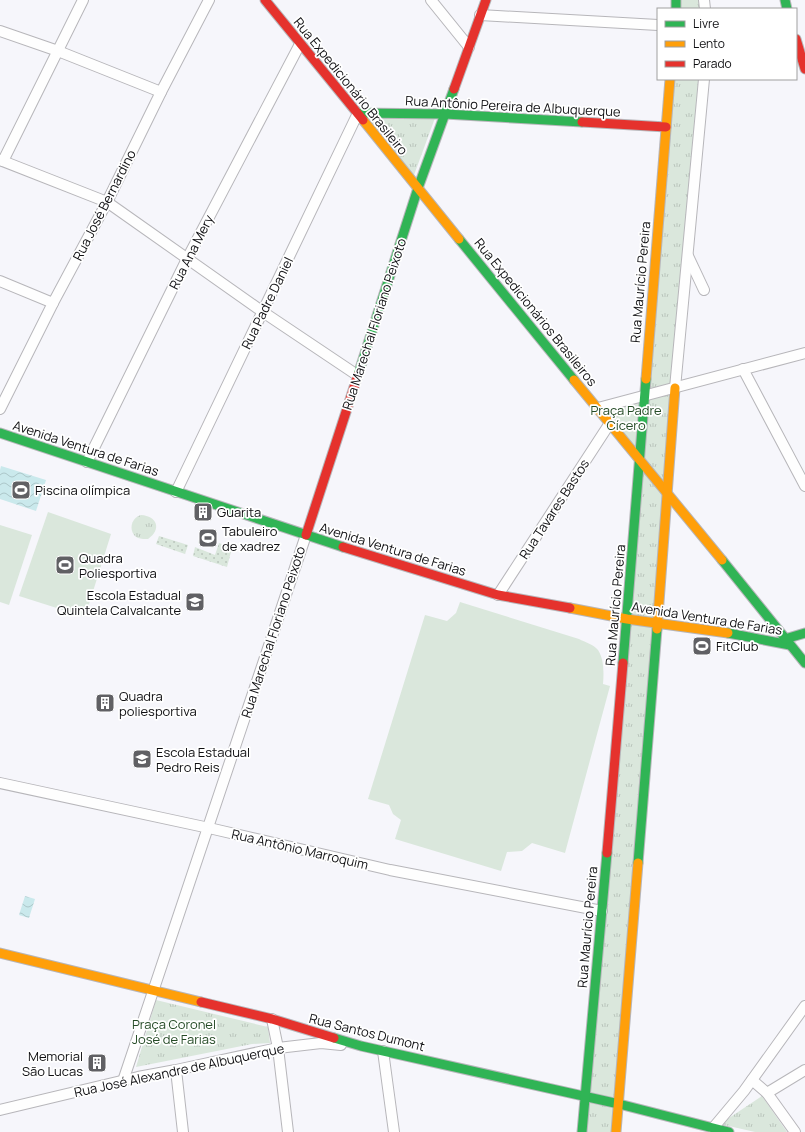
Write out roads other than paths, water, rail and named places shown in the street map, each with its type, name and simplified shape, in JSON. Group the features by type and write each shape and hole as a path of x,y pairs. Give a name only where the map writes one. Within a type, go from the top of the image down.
{"street":[{"path":"83,0 2,160 107,202 263,312 357,375"},
{"name":"Rua José Bernardino","path":"0,410 53,303 107,202 161,92 209,0"},
{"name":"Rua Expedicionário Brasileiro","path":"265,0 418,188"},
{"path":"431,0 469,47"},
{"name":"Rua Marechal Floriano Peixoto","path":"124,1081 306,536 418,188 486,0"},
{"path":"480,15 657,25"},
{"path":"0,31 58,51 161,92"},
{"path":"797,42 805,69"},
{"name":"Rua Ana Mery","path":"87,462 187,259 300,44"},
{"name":"Rua Maurício Pereira","path":"582,1132 627,619 670,80"},
{"path":"616,1132 658,622 675,388 704,80"},
{"name":"Rua Antônio Pereira de Albuquerque","path":"358,113 444,114 666,127"},
{"name":"Rua Padre Daniel","path":"176,492 358,113"},
{"name":"Rua Expedicionários Brasileiros","path":"418,188 639,460 667,492 764,622 787,642 805,663"},
{"path":"688,254 704,290"},
{"path":"0,281 53,303"},
{"path":"598,408 805,353"},
{"path":"743,369 805,486"},
{"name":"Rua Tavares Bastos","path":"498,595 610,423"},
{"name":"Avenida Ventura de Farias","path":"0,433 306,536 498,595 627,619 658,622 787,642"},
{"path":"746,636 751,635 764,622"},
{"path":"787,642 805,633"},
{"name":"Rua Antônio Marroquim","path":"0,782 390,870 602,911"},
{"name":"Rua Santos Dumont","path":"0,952 272,1019 360,1046 585,1096 729,1132"},
{"path":"713,1128 752,1080 805,1006"},
{"path":"272,1019 278,1048 288,1132"},
{"name":"Rua José Alexandre de Albuquerque","path":"0,1110 138,1077 278,1048 321,1043 360,1046"},
{"path":"384,1051 394,1132"},
{"path":"176,1070 183,1132"},
{"path":"767,1093 805,1070"},
{"path":"752,1080 767,1093 795,1132"}],"water":[{"name":"Piscina olímpica","path":"1,466 46,480 36,511 0,499"},
{"path":"25,896 35,899 29,918 19,915"}],"place":[{"name":"Piscina olímpica","path":"21,490"},
{"name":"Guarita","path":"203,512"},
{"name":"Tabuleiro de xadrez","path":"208,538"},
{"name":"Quadra Poliesportiva","path":"65,565"},
{"name":"Escola Estadual Quintela Calvalcante","path":"195,602"},
{"name":"FitClub","path":"702,646"},
{"name":"Quadra poliesportiva","path":"105,703"},
{"name":"Escola Estadual Pedro Reis","path":"142,759"},
{"name":"Memorial São Lucas","path":"97,1063"}],"park label":[{"name":"Praça Padre Cícero","path":"626,418"},
{"name":"Praça Coronel José de Farias","path":"174,1032"}]}
